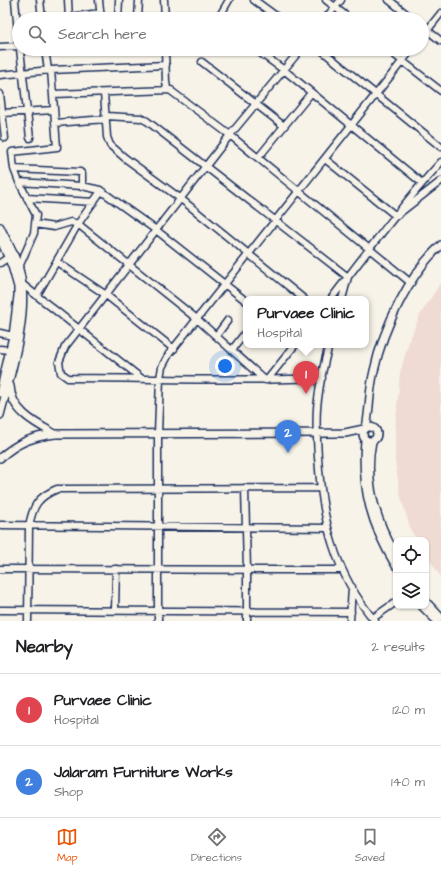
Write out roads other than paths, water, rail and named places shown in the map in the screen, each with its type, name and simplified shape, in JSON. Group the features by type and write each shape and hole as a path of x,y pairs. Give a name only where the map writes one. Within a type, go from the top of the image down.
{"main road":[{"path":"0,227 19,267 23,297 6,380 0,392"},
{"path":"0,238 12,266 18,287 16,336 10,350 0,415"},
{"path":"393,551 386,538 373,501 367,440 362,433 365,429 369,414 373,371 383,337 395,310 411,283 432,254 441,245"},
{"path":"6,380 10,395 21,412 40,426 55,434"},
{"path":"345,433 367,440 377,436 369,414"},
{"path":"0,458 11,448 34,437 55,434 345,433 370,427 374,428"},
{"path":"367,440 364,459 366,482 372,516 383,544 393,561"},
{"path":"429,605 441,618"},
{"path":"425,609 437,621"}],"street":[{"path":"15,0 16,12"},
{"path":"40,0 41,12"},
{"path":"68,0 69,12"},
{"path":"98,0 100,12"},
{"path":"118,12 119,0"},
{"path":"138,12 139,0"},
{"path":"164,0 165,12"},
{"path":"222,12 229,0"},
{"path":"254,0 270,12"},
{"path":"326,0 341,12"},
{"path":"331,12 340,0"},
{"path":"389,0 404,12"},
{"path":"429,24 441,13"},
{"path":"429,31 441,41"},
{"path":"0,47 12,47"},
{"path":"20,56 30,138"},
{"path":"19,267 34,233 36,215 19,182 14,168 12,154 13,152 57,147 53,94 46,56"},
{"path":"165,56 166,86 230,135 411,283"},
{"path":"265,56 284,70 422,183"},
{"path":"295,56 230,135 65,347 59,362 61,373 68,378 266,380 322,378"},
{"path":"329,56 441,147"},
{"path":"396,56 441,91"},
{"path":"158,621 158,434 160,378 162,366 225,284 406,56"},
{"path":"202,62 284,126"},
{"path":"0,75 49,70 166,65"},
{"path":"53,94 171,90"},
{"path":"104,93 107,137 110,145 180,199 300,296"},
{"path":"258,158 311,93"},
{"path":"0,94 5,138"},
{"path":"2,113 54,110"},
{"path":"56,123 106,117 141,118 147,121 348,277"},
{"path":"325,159 396,216"},
{"path":"334,296 368,249 441,162"},
{"path":"14,168 80,172 82,174 82,186"},
{"path":"396,216 441,181"},
{"path":"19,182 82,186 98,189 156,230 243,299"},
{"path":"37,295 78,224 101,191"},
{"path":"27,198 94,202"},
{"path":"35,224 54,227 71,222 78,224 197,320 266,380"},
{"path":"0,263 8,257"},
{"path":"57,262 106,296 174,349"},
{"path":"343,296 348,277"},
{"path":"22,284 80,328 141,378"},
{"path":"216,336 228,320"},
{"path":"0,333 16,336"},
{"path":"232,350 243,336"},
{"path":"266,380 293,348"},
{"path":"328,348 317,400 317,433 321,488 330,539 342,570 374,620 393,604"},
{"path":"0,349 10,350"},
{"path":"244,488 247,621"},
{"path":"28,621 29,526 32,512 44,495 57,489 321,488"},
{"path":"0,525 328,528"},
{"path":"0,569 342,570"},
{"path":"115,610 116,569"},
{"path":"350,621 352,587"},
{"path":"0,610 351,612"}],"place":[{"name":"Purvaee Clinic","path":"306,394"},
{"name":"Jalaram Furniture Works","path":"288,453"}]}
